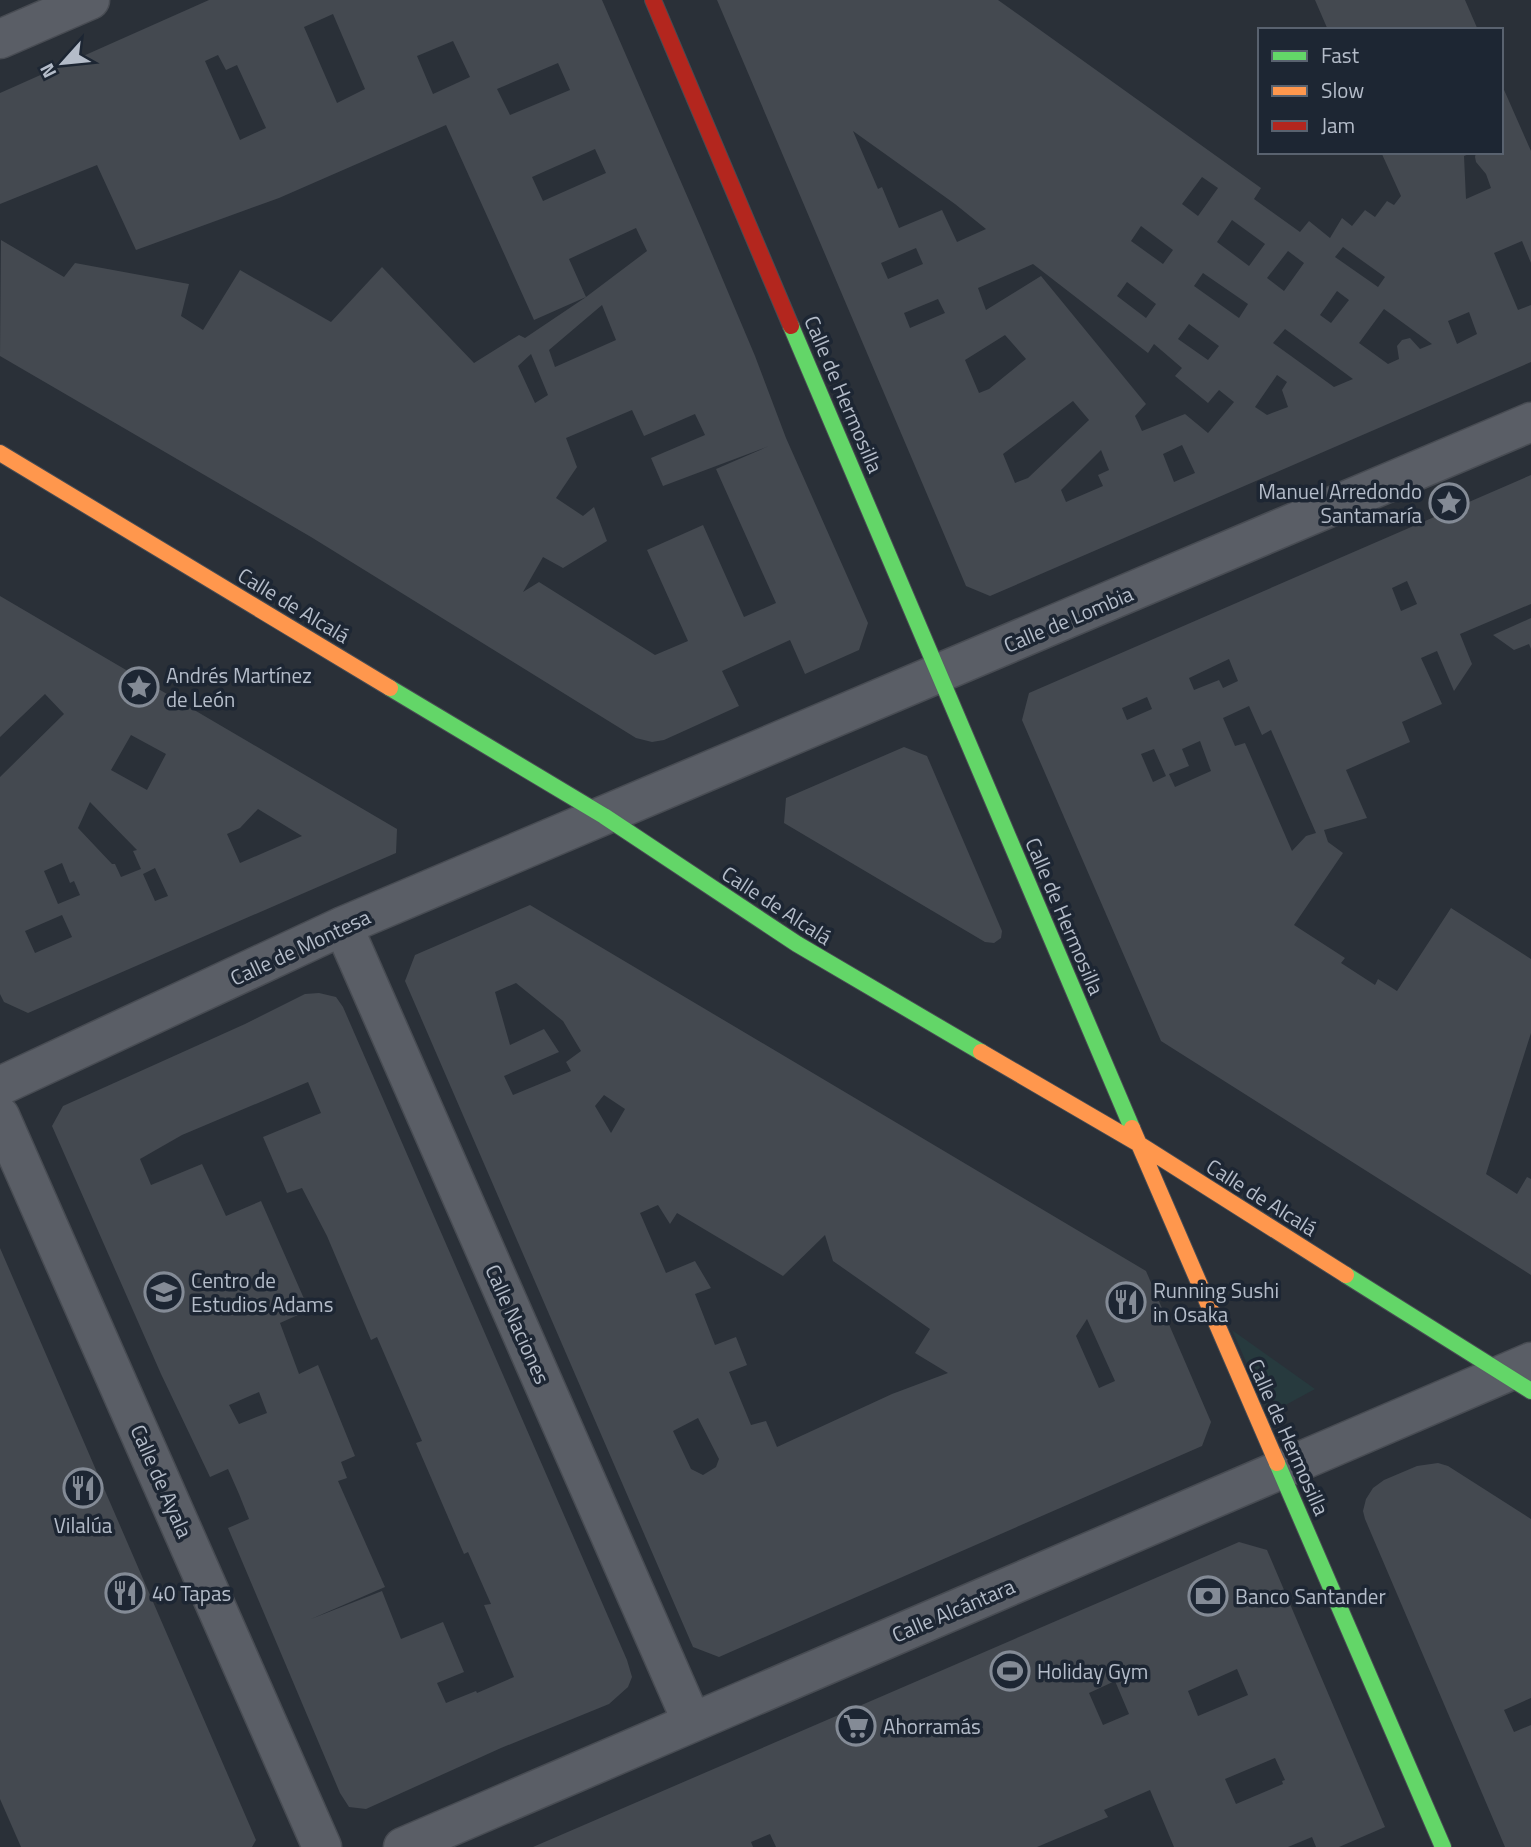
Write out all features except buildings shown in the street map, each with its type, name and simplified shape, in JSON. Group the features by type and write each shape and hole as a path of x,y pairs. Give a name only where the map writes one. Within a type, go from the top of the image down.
{"street":[{"path":"0,39 90,0"},
{"name":"Calle de Hermosilla","path":"653,0 1139,1144 1443,1847"},
{"name":"Calle de Lombia","path":"604,816 1531,422"},
{"name":"Calle de Alcalá","path":"0,453 604,816 797,944 1139,1144 1522,1376"},
{"name":"Calle de Montesa","path":"0,1086 343,926 604,816"},
{"name":"Calle Naciones","path":"343,926 692,1722"},
{"name":"Calle de Ayala","path":"0,1116 322,1847"},
{"name":"Calle Alcántara","path":"403,1847 1280,1470 1522,1376"}],"green space":[{"path":"1232,1330 1315,1389 1269,1414"}],"traffic: fast":[{"path":"791,326 1132,1128"},
{"path":"390,688 604,816 797,944 981,1052"},
{"path":"1346,1275 1531,1391"},
{"path":"1277,1463 1443,1847"}],"traffic: slow":[{"path":"0,453 390,688"},
{"path":"981,1052 1139,1144 1346,1275"},
{"path":"1132,1128 1277,1463"}],"traffic: jam":[{"path":"653,0 791,326"}],"place":[{"name":"Manuel Arredondo Santamaría","path":"1449,503"},
{"name":"Andrés Martínez de León","path":"139,687"},
{"name":"Centro de Estudios Adams","path":"164,1292"},
{"name":"Running Sushi in Osaka","path":"1126,1302"},
{"name":"Vilalúa","path":"83,1488"},
{"name":"40 Tapas","path":"125,1593"},
{"name":"Banco Santander","path":"1208,1596"},
{"name":"Holiday Gym","path":"1010,1671"},
{"name":"Ahorramás","path":"856,1726"}]}
